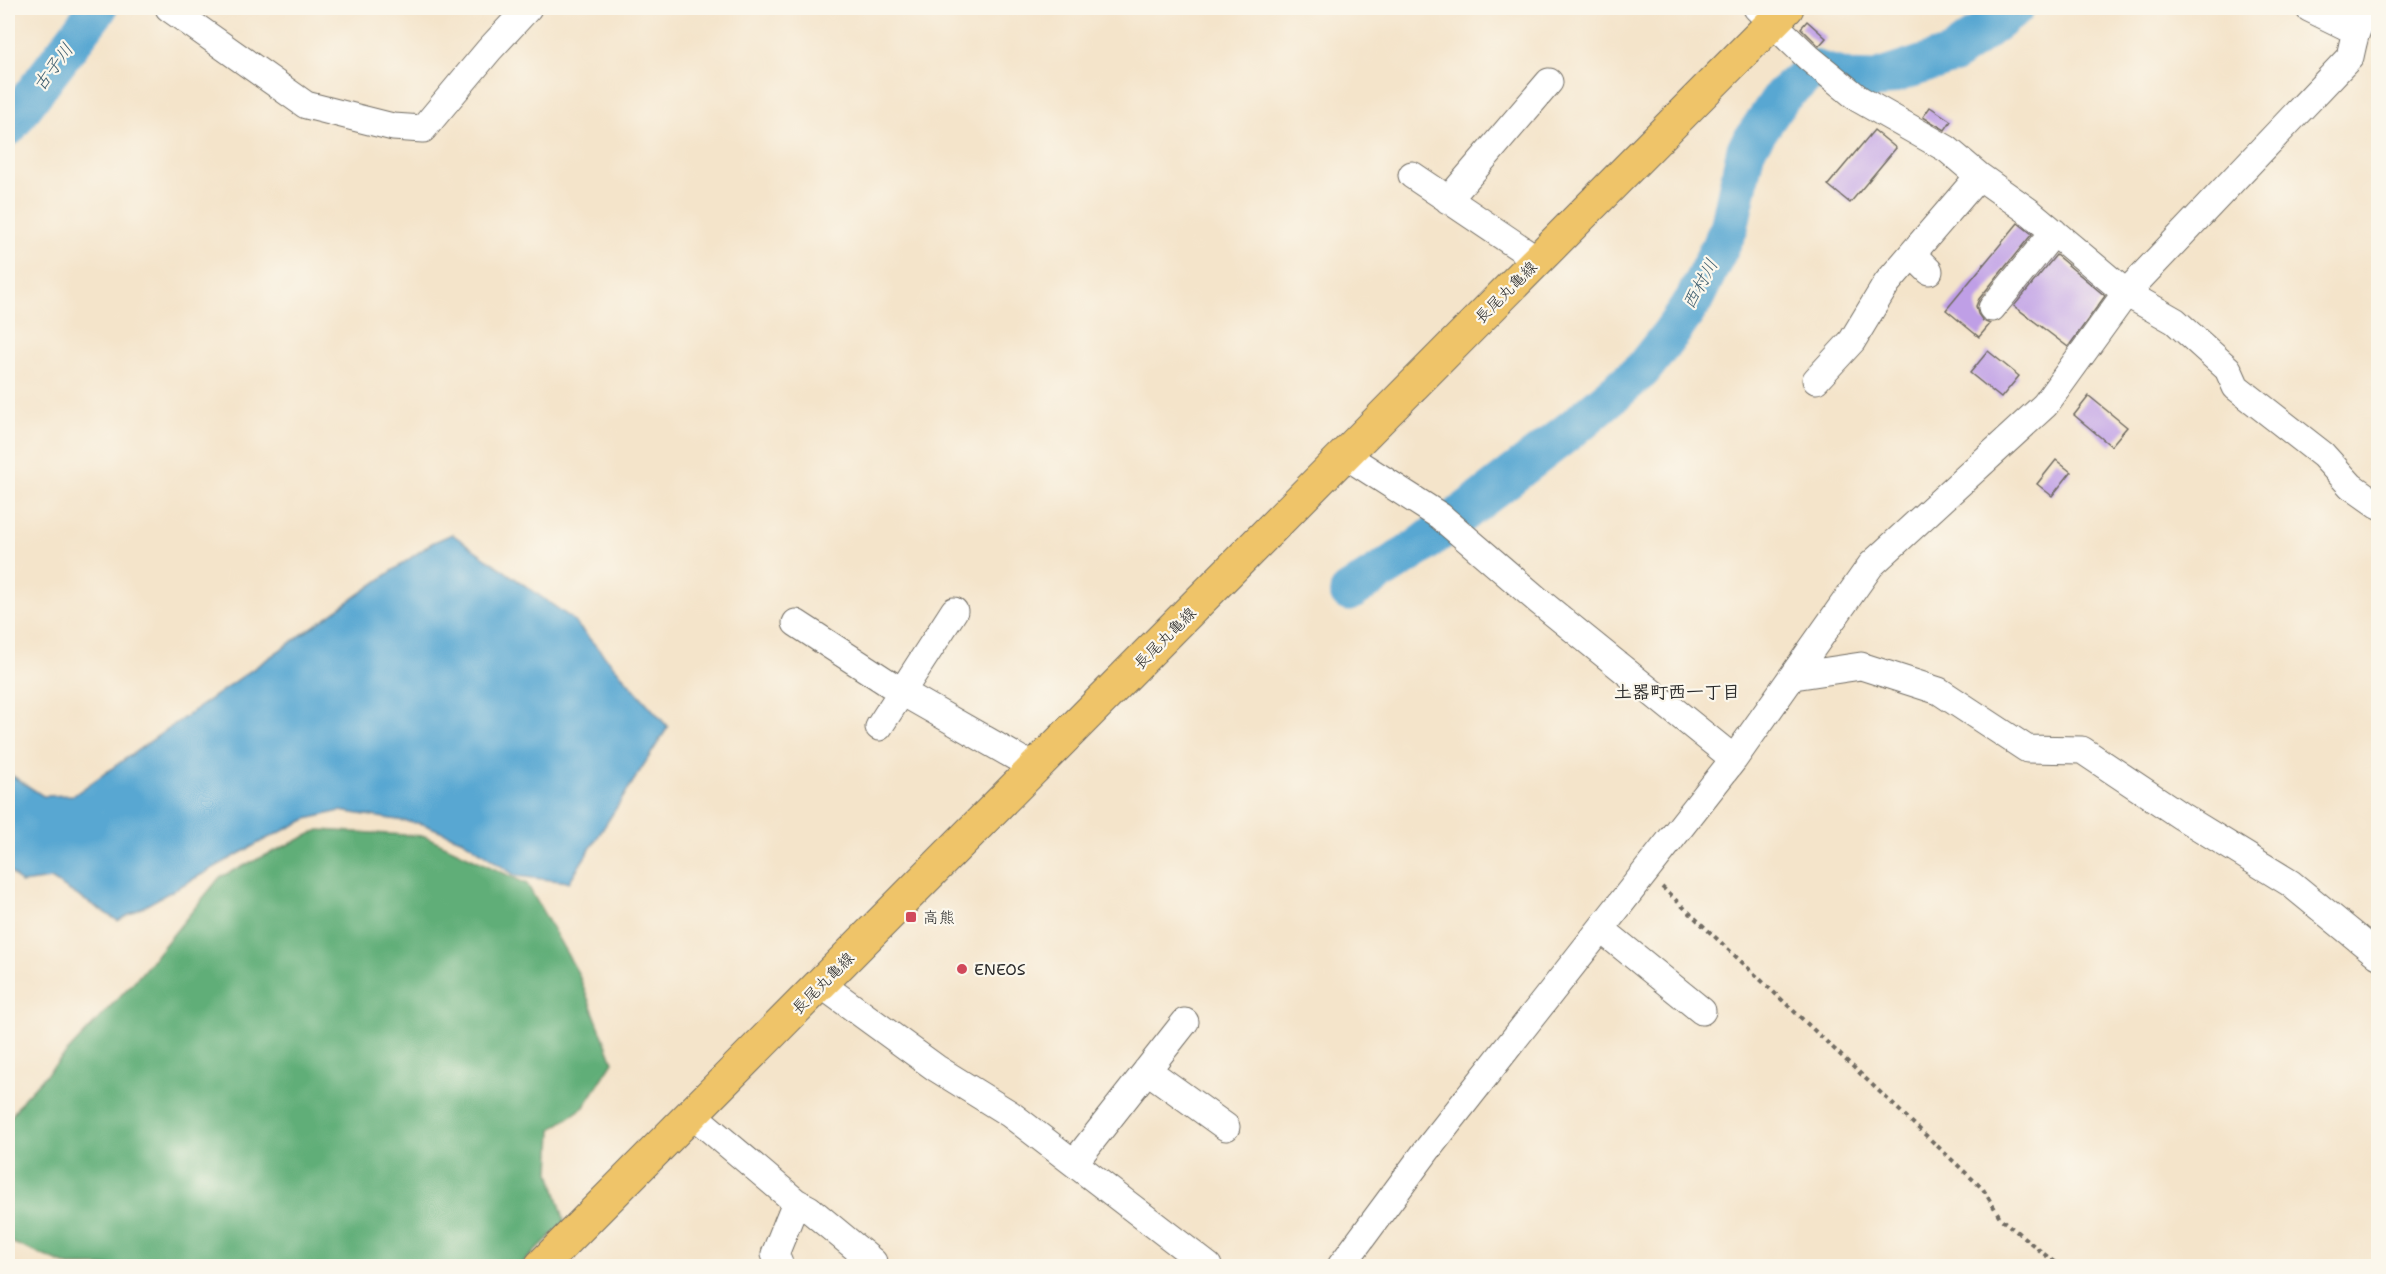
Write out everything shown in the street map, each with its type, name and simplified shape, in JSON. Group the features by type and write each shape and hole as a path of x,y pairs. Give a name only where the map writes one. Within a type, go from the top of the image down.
{"main road":[{"name":"長尾丸亀線","path":"541,1266 1538,260 1772,12"}],"street":[{"path":"169,8 306,105 393,127 423,129 489,50 528,8"},
{"path":"2308,8 2356,31"},
{"path":"1341,1266 1427,1150 1734,759 1871,565 2045,405 2126,293 2350,57 2361,19 2374,8"},
{"path":"1772,12 1809,58 1859,99 1947,149 1979,176 2031,213 2126,293 2175,321 2228,369 2236,387 2323,455 2351,486 2379,505"},
{"path":"1448,200 1549,82"},
{"path":"1412,175 1538,260"},
{"path":"1816,380 1860,346 1887,283 1920,262 1979,176"},
{"path":"1992,308 2054,232"},
{"path":"1345,455 1440,516 1540,602 1734,759"},
{"path":"879,727 954,611"},
{"path":"796,623 902,692 1035,768"},
{"path":"1794,676 1861,666 1939,691 2027,749 2082,750 2181,816 2290,883 2379,955"},
{"path":"1601,929 1702,1011"},
{"path":"822,985 936,1068 1010,1114 1208,1266"},
{"path":"1074,1163 1185,1022"},
{"path":"1147,1070 1226,1127"},
{"path":"692,1114 796,1202 809,1209 873,1262"},
{"path":"780,1266 775,1254 796,1202"}],"path":[{"path":"1646,872 1983,1189 2001,1219 2059,1266"}],"green space":[{"path":"319,830 425,836 527,884 578,973 613,1062 584,1107 552,1129 550,1173 565,1222 520,1266 69,1266 8,1241 8,1121 24,1098 140,975 220,877"}],"water":[{"path":"452,534 571,618 668,727 569,882 516,876 463,840 423,824 340,811 307,819 262,841 118,921 51,879 21,883 8,869 8,773 43,796 74,795 432,543"}],"building":[{"path":"1807,21 1826,38 1819,46 1801,28"},
{"path":"1930,107 1951,121 1945,130 1923,117"},
{"path":"1874,130 1896,148 1850,203 1828,185"},
{"path":"2018,223 2032,234 1979,299 1976,306 1978,314 1983,321 1990,324 1979,337 1946,310"},
{"path":"2056,255 2105,296 2068,347 2014,306"},
{"path":"1988,351 2019,376 2001,398 1970,373"},
{"path":"2089,396 2127,427 2111,446 2074,415"},
{"path":"2056,460 2071,472 2052,496 2037,484"}],"waterway":[{"name":"古子川","path":"8,127 98,8"},
{"name":"西村川","path":"1349,592 1418,548 1573,428 1642,370 1694,300 1729,228 1746,149 1782,96 1813,69 1851,80 1872,81 1952,55 2015,8"}],"place":[{"name":"高熊","path":"911,917"},
{"name":"ENEOS","path":"962,969"}],"district":[{"name":"土器町西一丁目","path":"1677,692"}]}
